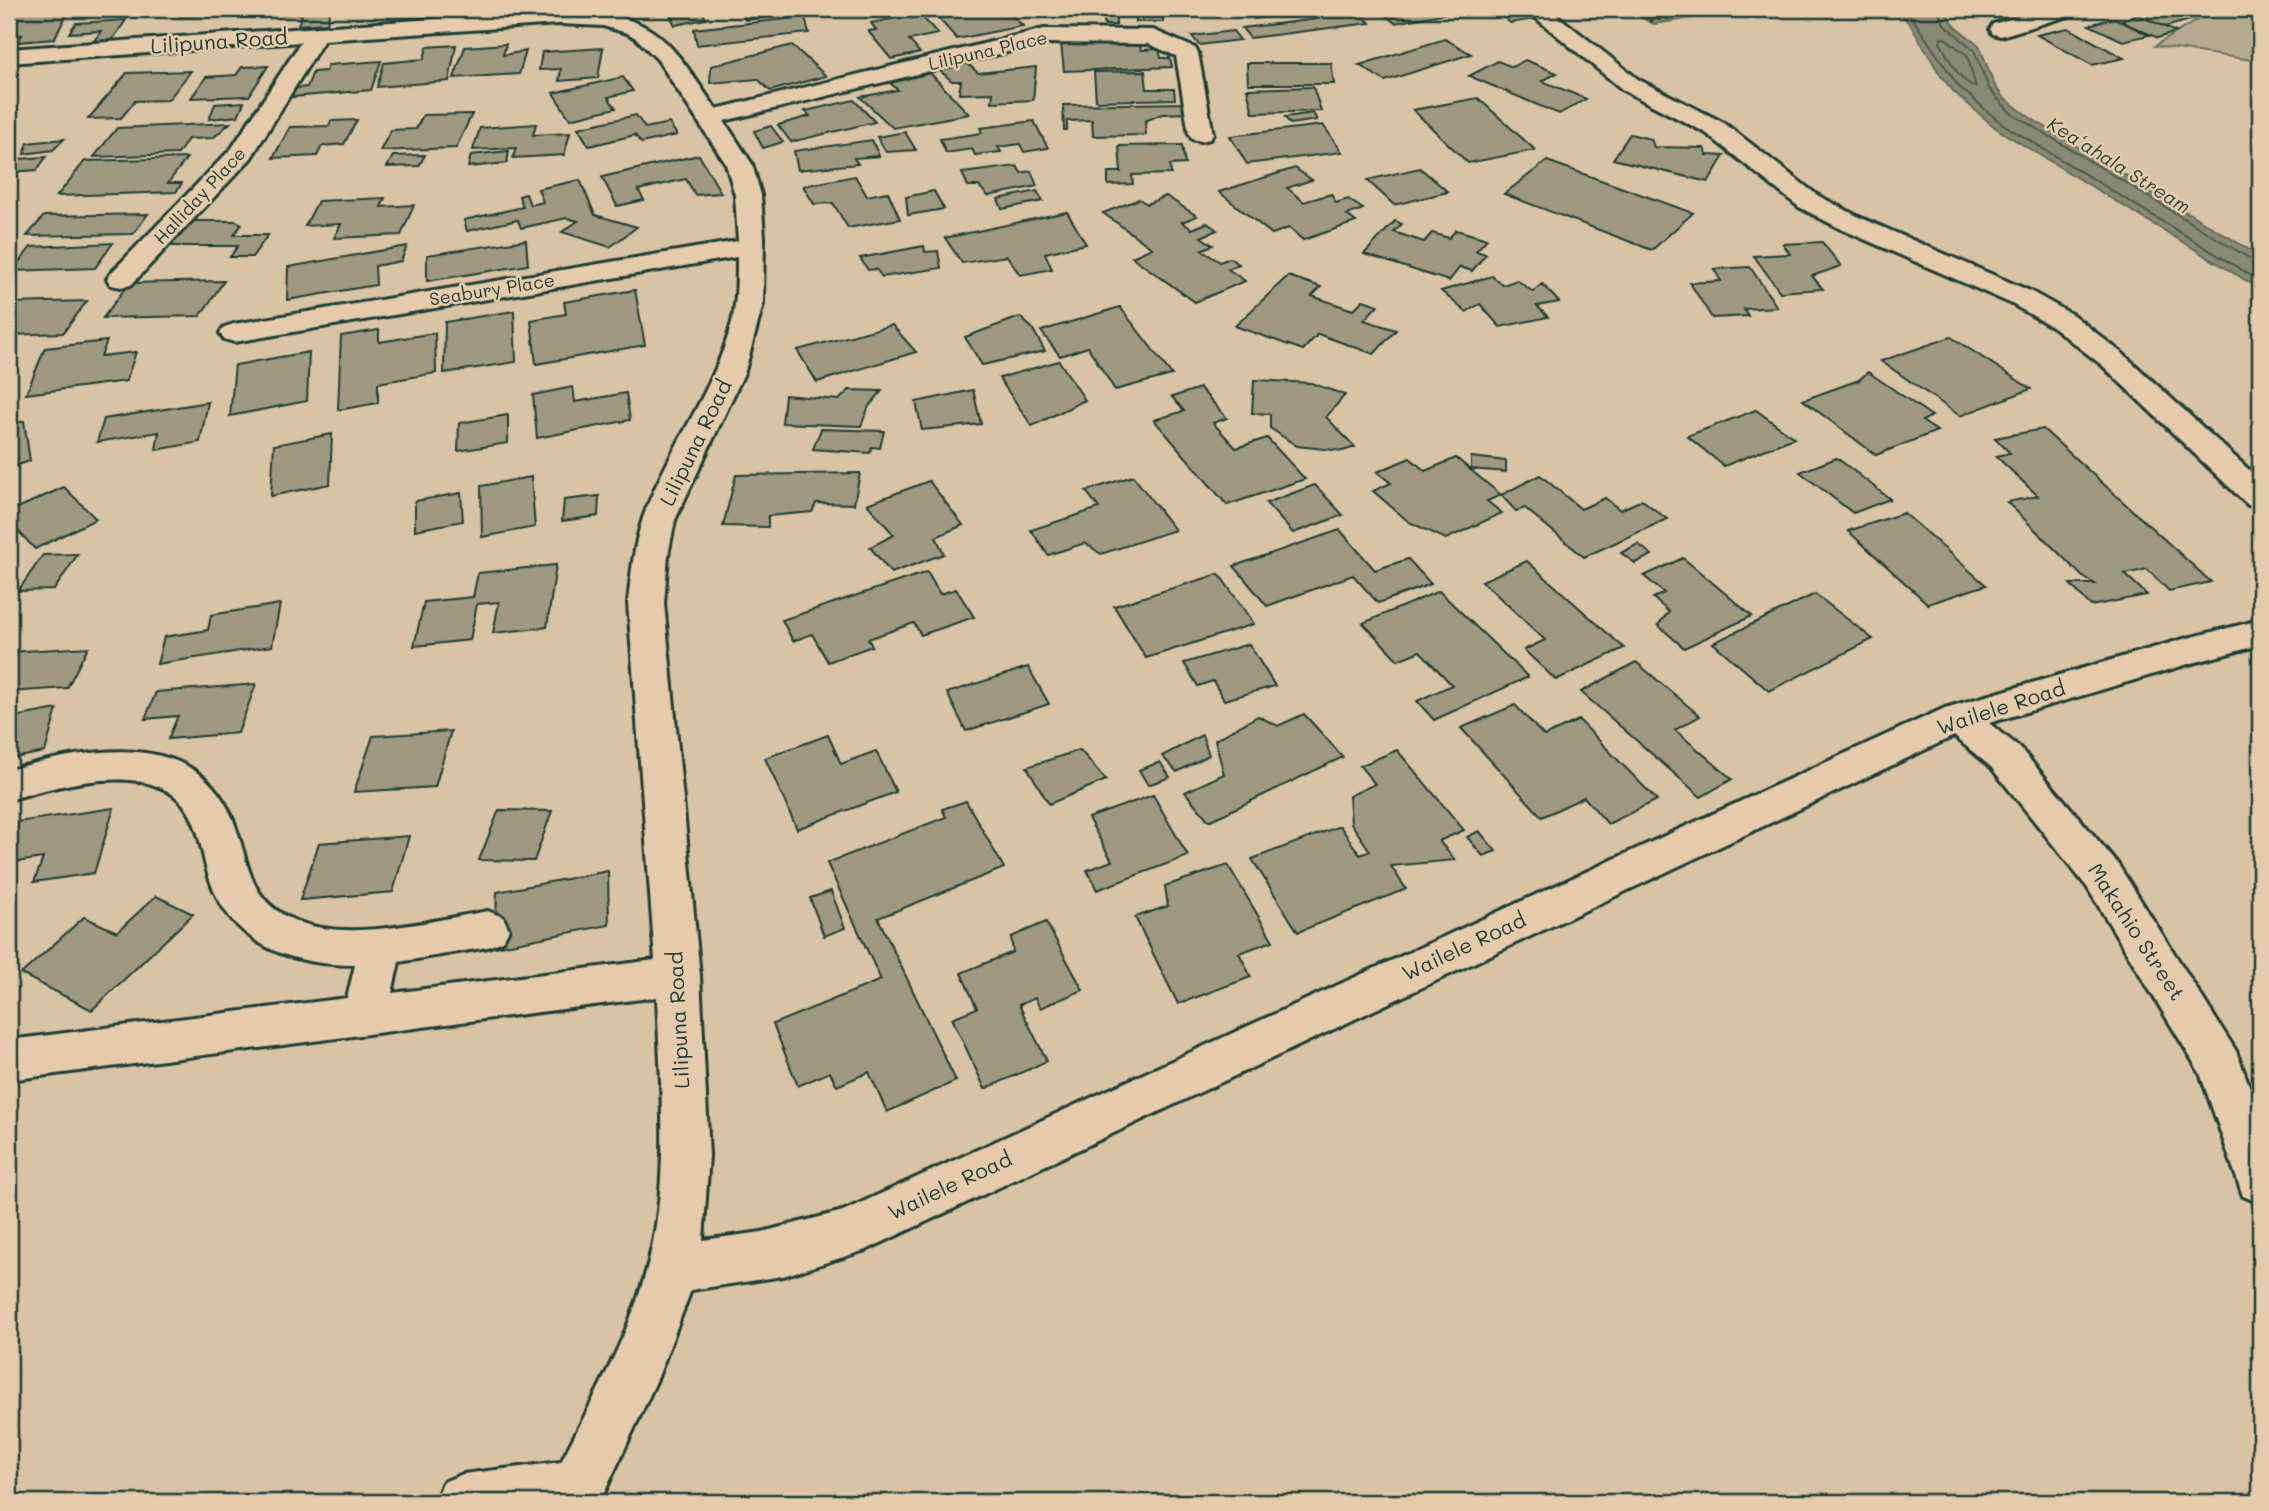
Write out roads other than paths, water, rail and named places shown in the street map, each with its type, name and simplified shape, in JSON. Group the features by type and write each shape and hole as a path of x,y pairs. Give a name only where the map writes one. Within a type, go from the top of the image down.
{"street":[{"path":"1536,9 1631,85 1715,128 1808,201 1850,223 2020,297 2063,321 2113,360 2260,498"},
{"path":"2001,29 2067,9"},
{"name":"Lilipuna Road","path":"9,56 316,36 549,13 598,19 643,32 659,47 728,145 747,184 750,200 750,306 737,353 663,509 648,573 646,603 678,976 686,1154 683,1209 673,1267 640,1359 574,1495"},
{"name":"Halliday Place","path":"121,279 242,153 316,36"},
{"name":"Lilipuna Place","path":"709,117 1044,36 1153,37 1187,53 1201,134"},
{"name":"Seabury Place","path":"233,332 751,247"},
{"name":"Wailele Road","path":"673,1267 729,1264 789,1252 849,1233 1958,718 2184,652 2260,634"},
{"name":"Makahio Street","path":"1958,718 2005,757 2102,875 2220,1065 2260,1180"},
{"path":"9,785 43,774 87,766 137,766 162,772 200,796 210,814 234,893 247,910 264,925 317,946 349,949 488,929"},
{"path":"365,1016 381,944"},
{"path":"9,1060 678,976"},
{"path":"463,1502 574,1495"}],"water":[{"path":"1623,9 1751,9 1654,24"},
{"path":"1896,9 1943,9 1956,27 1979,45 1995,86 2003,97 2032,119 2260,256 2260,289 1997,129 1954,92 1941,76 1910,24"}],"water label":[{"name":"Keaʻahala Stream","path":"2119,165"}]}
